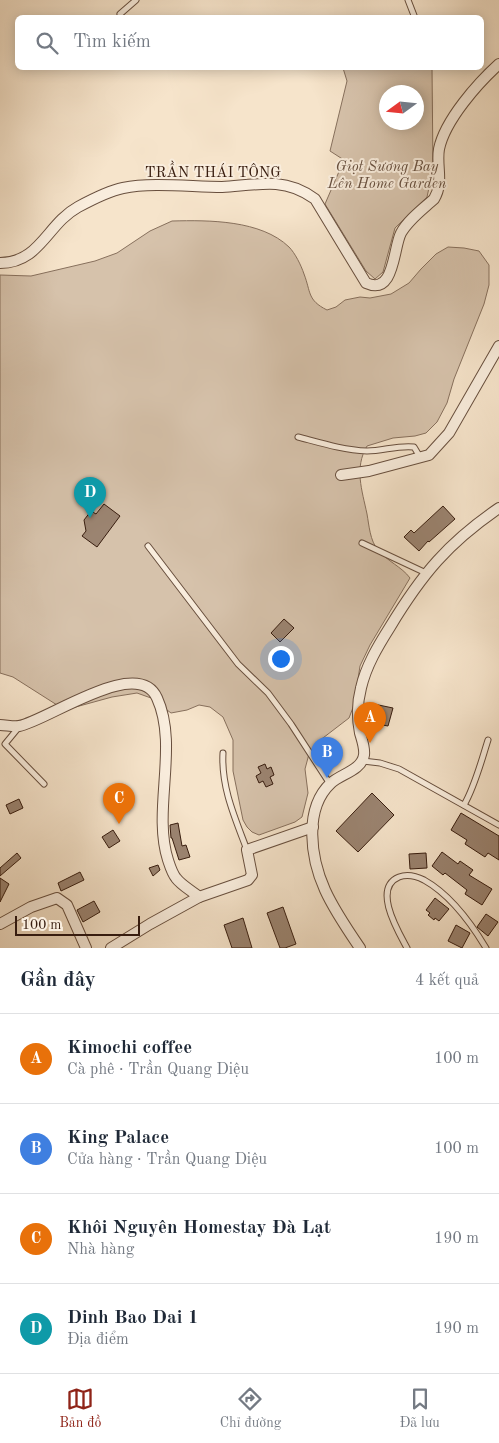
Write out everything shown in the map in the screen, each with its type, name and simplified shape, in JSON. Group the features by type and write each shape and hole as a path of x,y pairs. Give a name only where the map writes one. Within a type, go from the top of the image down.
{"street":[{"name":"TRẦN THÁI TÔNG","path":"0,263 20,260 29,255 73,210 117,190 164,186 276,184 302,191 314,199 366,283 372,286 378,284 385,281 389,275 398,238 402,231 438,194 440,186 439,150 446,131 480,83 499,64"},
{"path":"341,476 369,471 429,455 449,433 499,346"},
{"path":"360,948 324,889 317,865 313,846 313,827 318,798 330,784 363,761 365,753 358,708 361,688 377,648 400,610 426,573 448,547 499,508"},
{"path":"0,725 19,726 74,700 112,687 130,684 144,685 151,688 158,698 164,720 166,752 162,825 163,843 169,864 176,878 199,897"},
{"path":"111,948 199,897 248,880 252,875 246,850 313,827"},
{"path":"3,922 30,907 57,898 67,905 86,948"}],"lane":[{"path":"120,14 136,0"},
{"path":"408,0 414,15"},
{"path":"298,437 341,449 369,451 404,446 414,448 420,457"},
{"path":"362,543 426,573"},
{"path":"148,546 238,664 268,693 292,724 330,784"},
{"path":"19,726 5,744 44,784"},
{"path":"464,806 471,792 488,740"},
{"path":"223,753 222,767 225,786 246,850"},
{"path":"363,761 380,763 399,769 499,825"},
{"path":"407,948 386,897 390,882 407,875 424,880 458,908 486,948"}],"green space":[{"name":"Giọt Sương Bay Lên Home Garden","path":"344,70 432,70 433,169 427,197 395,228 383,272 375,279 366,271 325,204 344,160 330,151 347,81"},
{"path":"172,221 234,223 264,231 277,238 289,247 296,256 313,299 327,310 336,307 345,300 391,294 409,283 436,254 448,247 479,251 489,265 489,285 484,304 454,379 447,403 437,422 426,433 393,438 367,446 363,454 360,471 361,488 373,542 382,554 410,578 370,645 360,666 354,705 349,718 319,741 309,754 305,769 308,793 302,817 295,822 259,835 252,832 243,820 233,771 233,740 223,717 210,707 199,705 187,710 171,713 151,698 137,693 112,697 72,708 57,705 13,677 0,673 0,275 31,276 95,261 117,253 150,231"}],"building":[{"path":"104,504 120,516 97,547 82,536 86,531 84,520 91,511 96,514"},
{"path":"443,506 455,519 419,551 404,537 411,530 414,533"},
{"path":"284,619 294,628 280,642 271,633"},
{"path":"369,703 393,708 388,726 377,724 379,715 372,714 373,710 367,709"},
{"path":"265,764 267,769 271,767 274,775 270,777 273,784 266,787 263,781 259,783 256,776 261,773 258,767"},
{"path":"372,793 394,815 358,852 336,831"},
{"path":"19,799 23,808 10,814 6,805"},
{"path":"461,813 499,836 499,860 488,853 485,857 465,844 467,840 451,830"},
{"path":"178,823 182,846 186,845 190,857 179,860 171,838 170,825"},
{"path":"113,830 120,841 109,848 102,837"},
{"path":"442,852 458,864 460,861 473,870 469,875 492,889 482,905 465,894 467,890 445,873 443,875 432,866"},
{"path":"17,853 21,858 0,876 0,868"},
{"path":"426,853 427,868 410,869 409,854"},
{"path":"158,865 160,870 153,876 149,868"},
{"path":"80,872 84,880 61,891 58,883"},
{"path":"0,878 9,884 0,902"},
{"path":"435,898 449,909 439,921 435,918 434,920 428,915 430,913 426,910"},
{"path":"94,901 100,912 83,922 77,910"},
{"path":"283,907 296,944 280,948 267,913"},
{"path":"486,914 498,922 488,936 477,927"},
{"path":"243,918 252,948 232,948 224,925"},
{"path":"456,925 470,933 462,948 448,941"}],"place":[{"name":"Dinh Bao Dai 1","path":"90,518"},
{"name":"Kimochi coffee","path":"370,743"},
{"name":"King Palace","path":"327,778"},
{"name":"Khôi Nguyên Homestay Đà Lạt","path":"119,824"}]}
